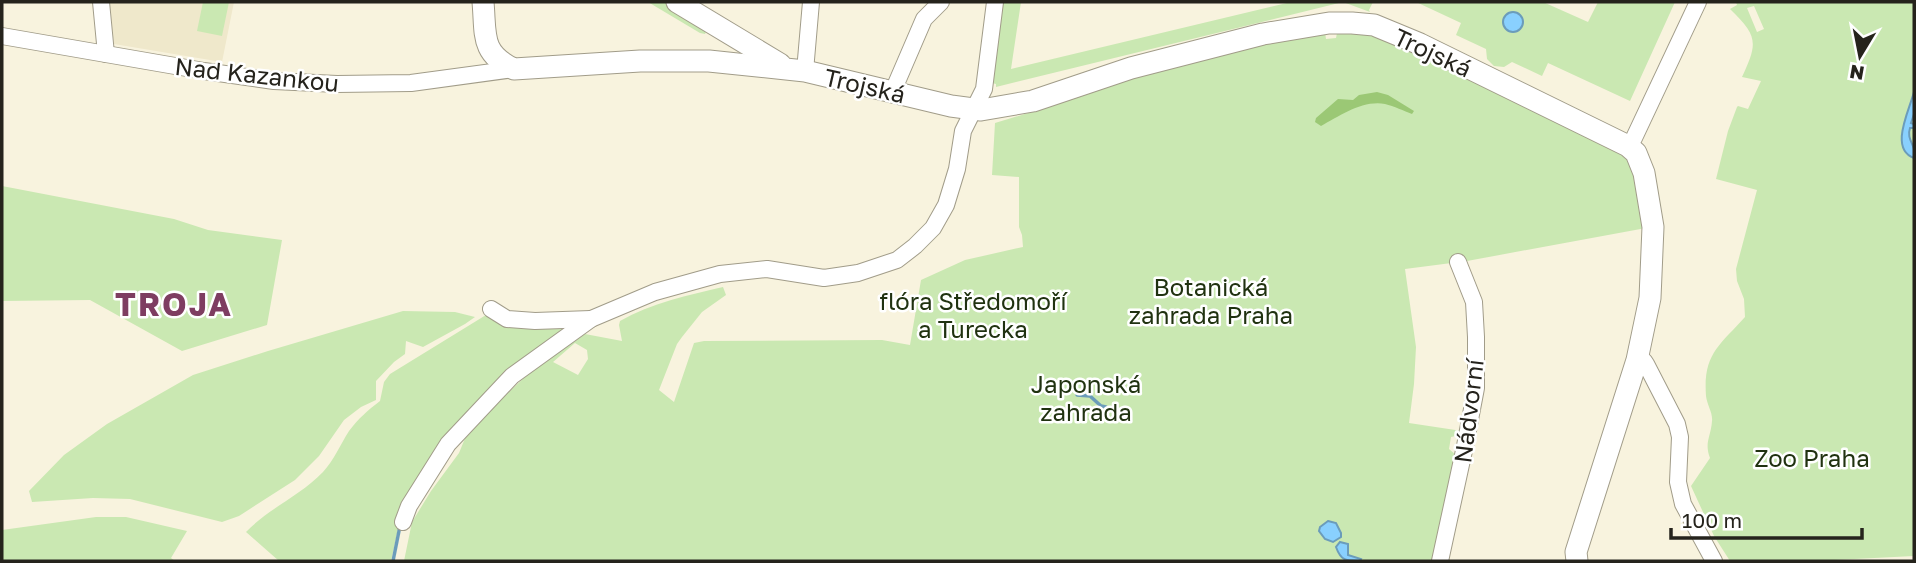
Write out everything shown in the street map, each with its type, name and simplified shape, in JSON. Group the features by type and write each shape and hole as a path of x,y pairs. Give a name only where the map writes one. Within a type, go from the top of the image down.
{"street":[{"path":"101,2 106,54"},
{"path":"483,2 488,47 496,59 514,69"},
{"name":"Trojská","path":"677,2 766,58 797,70"},
{"name":"Trojská","path":"797,70 811,2"},
{"path":"892,91 923,19 941,2"},
{"path":"403,522 409,506 449,444 513,376 591,319 655,292 720,274 767,269 824,278 858,273 897,260 915,246 933,228 946,205 957,169 963,131 984,89 995,2"},
{"path":"1577,561 1576,552 1637,360 1650,298 1653,227 1644,173 1636,153 1628,146 1698,2"},
{"name":"Trojská","path":"514,69 640,61 709,61 797,70 973,109 1033,101 1131,68 1263,34 1329,23 1352,23 1374,25 1420,44 1628,146"},
{"path":"709,61 725,51 726,32"},
{"name":"Nad Kazankou","path":"2,36 274,81 411,83 514,69"},
{"name":"Nádvorní","path":"1440,561 1476,388 1474,302 1458,262"},
{"path":"491,309 507,319 591,319"},
{"path":"1637,360 1646,364 1677,424 1680,437 1678,482 1683,504 1714,561"}],"shaded area":[{"path":"108,2 234,2 222,62 114,44"}],"green space":[{"path":"203,2 229,2 222,36 197,31"},
{"path":"648,2 666,2 708,27 705,34 700,33"},
{"path":"1001,2 1021,2 1011,69 1291,2 1343,2 996,87 996,84 992,83"},
{"path":"1343,2 1373,2 1370,12"},
{"path":"1416,2 1543,2 1588,22 1598,2 1675,2 1630,101 1548,63 1542,76 1512,62 1504,67 1494,66 1487,59 1486,49 1456,35 1461,23"},
{"name":"Zoo Praha","path":"1736,2 1914,2 1914,556 1815,561 1730,561 1714,536 1691,486 1710,458 1708,443 1712,418 1706,396 1706,382 1710,360 1720,344 1745,317 1744,299 1737,281 1736,269 1757,190 1716,179 1737,107 1748,109 1761,81 1742,77 1753,48 1746,26 1730,9 1737,5","holes":["1754,6 1764,29 1757,32 1747,8"]},
{"name":"Botanická zahrada Praha","path":"1358,30 1415,50 1624,155 1639,181 1646,228 1467,261 1405,269 1416,347 1409,423 1462,431 1461,435 1451,437 1449,449 1456,455 1433,561 404,561 412,522 459,453 468,431 529,373 585,334 622,341 620,321 657,304 723,287 726,295 702,312 677,344 659,390 674,402 694,343 882,340 910,345 921,280 965,260 1023,247 1019,227 1019,177 992,175 995,123 1194,58 1325,32 1326,39 1336,38 1337,33","holes":["575,343 587,350 588,359 578,375 553,362"]},
{"path":"1377,92 1388,95 1414,111 1412,114 1376,103 1352,110 1321,126 1315,122 1316,118 1338,99 1353,100 1359,95"},
{"path":"2,186 174,219 208,230 282,240 267,325 182,351 90,300 2,301"},
{"path":"403,311 455,312 475,317 423,347 406,341 405,354 376,381 376,400 344,420 319,456 295,480 239,516 222,522 130,499 93,498 32,502 29,491 64,455 107,424 193,375"},
{"path":"486,315 501,324 566,327 504,372 443,445 403,506 391,561 279,561 246,532 323,472 352,427 380,401 384,382 390,374"},
{"path":"96,517 126,517 187,531 171,558 175,561 2,561 2,530"}],"water":[{"path":"1513,12 1520,15 1523,22 1520,29 1513,32 1506,29 1503,22 1506,15"},
{"path":"1914,92 1914,114 1911,123 1914,128 1910,128 1909,134 1914,158 1903,147 1902,138"},
{"path":"1328,521 1336,523 1341,533 1341,537 1333,542 1325,539 1319,531"},
{"path":"1340,542 1348,544 1348,555 1361,559 1360,561 1342,558 1336,547"}],"waterway":[{"path":"1077,395 1090,396 1106,407"},
{"path":"393,561 400,526"}],"district":[{"name":"TROJA","path":"174,304"}],"park label":[{"name":"flóra Středomoří a Turecka","path":"973,314"},
{"name":"Japonská zahrada","path":"1086,397"}]}
